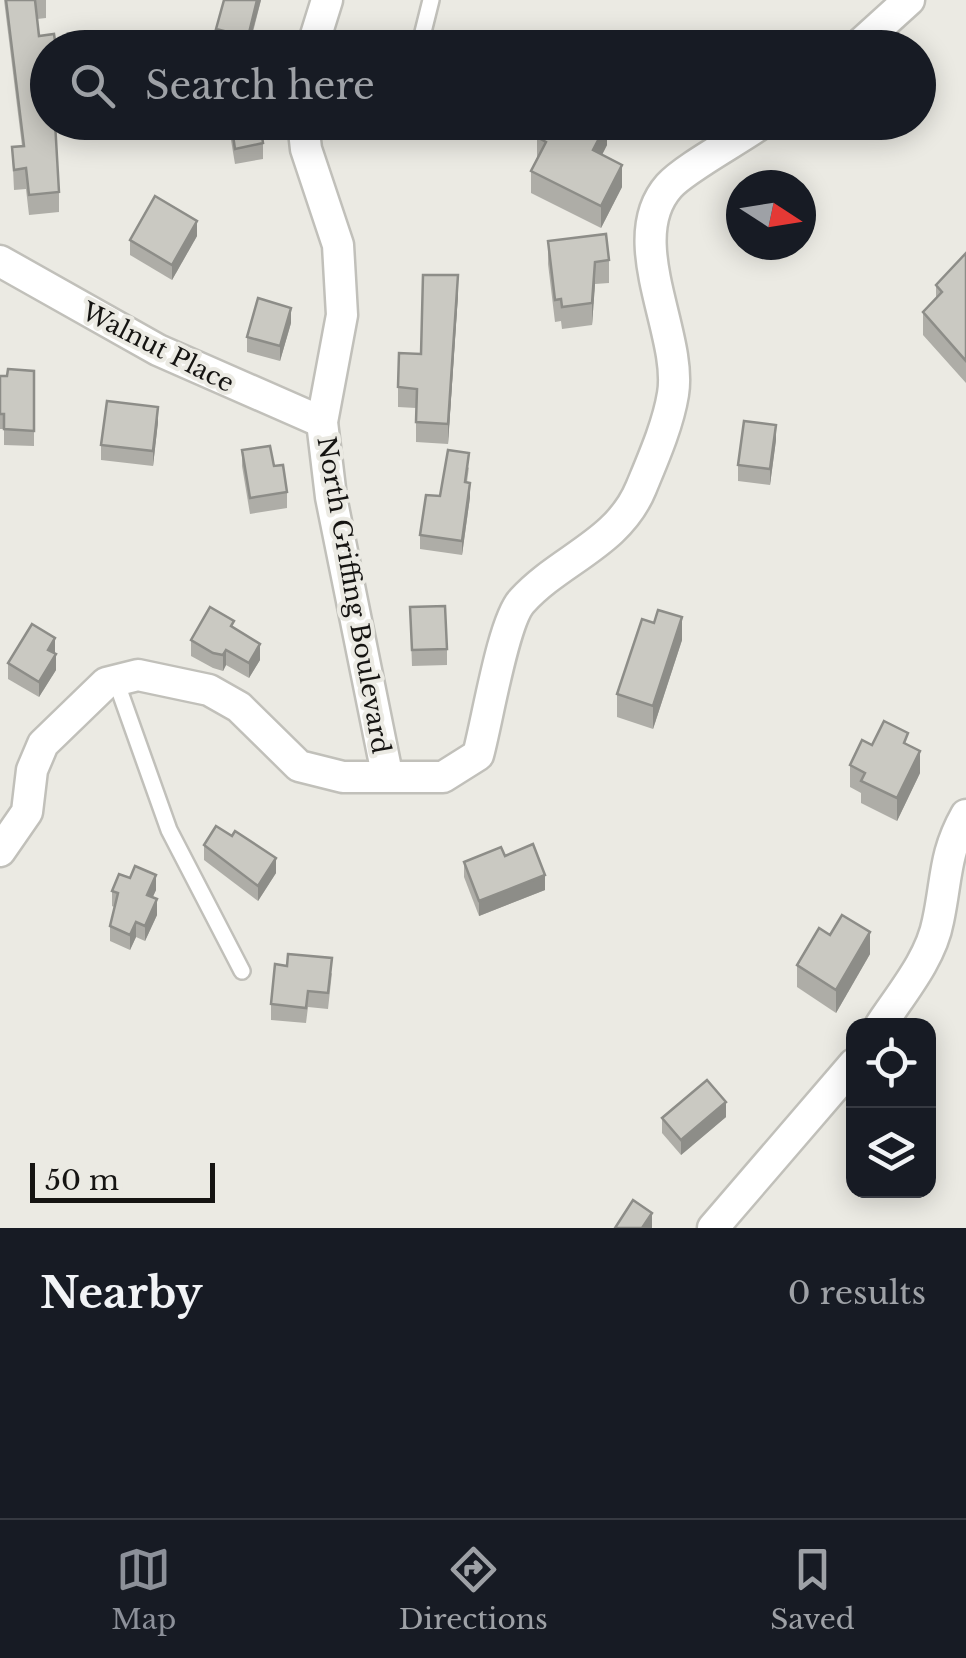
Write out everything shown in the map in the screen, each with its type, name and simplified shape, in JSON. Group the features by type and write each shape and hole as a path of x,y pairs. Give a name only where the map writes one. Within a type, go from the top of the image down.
{"street":[{"path":"318,30 327,0"},
{"path":"876,30 909,0"},
{"name":"North Griffing Boulevard","path":"305,140 338,245 342,316 322,422 331,497 388,774"},
{"name":"North Griffing Boulevard","path":"116,681 138,675 208,690 239,707 299,766 344,777 443,776 478,755 506,638 520,603 612,532 632,510 673,394 674,354 652,265 656,211 669,186 737,140"},
{"name":"Walnut Place","path":"0,261 158,350 322,422"},
{"path":"0,851 27,812 32,770 43,744 69,714 106,683 116,681"},
{"path":"885,1018 926,953 938,923 949,844 966,814"},
{"path":"714,1228 846,1073"}],"lane":[{"path":"424,30 431,0"},
{"path":"116,681 169,830 242,972"}],"building":[{"path":"6,0 35,0 38,30 30,30 30,140 56,140 59,192 29,195 26,168 14,170 12,147 24,146"},
{"path":"224,0 257,0 250,30 216,29"},
{"path":"234,140 263,140 263,143 235,149"},
{"path":"542,140 598,140 593,150 622,165 601,206 531,171 546,142"},
{"path":"155,196 197,221 172,265 130,240"},
{"path":"606,234 609,260 595,262 592,303 562,307 561,299 555,300 548,241"},
{"path":"966,253 966,361 923,312 942,292 936,285"},
{"path":"423,275 458,275 448,424 416,422 417,389 398,387 399,353 421,354"},
{"path":"258,298 291,308 280,346 247,337"},
{"path":"8,369 34,371 34,431 4,429 0,376 7,376"},
{"path":"107,401 158,407 153,451 101,445"},
{"path":"744,421 776,425 770,469 738,465"},
{"path":"270,446 274,466 283,465 287,492 250,498 242,450"},
{"path":"448,450 469,453 465,482 470,483 462,541 420,535 426,495 440,496"},
{"path":"445,606 447,649 412,650 410,607"},
{"path":"210,607 234,621 231,626 260,644 249,663 226,650 223,655 213,653 191,640"},
{"path":"658,610 682,617 653,706 617,694 642,619 654,623"},
{"path":"32,624 55,638 48,650 56,654 39,682 8,663"},
{"path":"884,721 908,733 904,743 920,751 897,798 861,781 865,773 850,765 862,740 872,745"},
{"path":"216,826 232,836 235,831 276,858 258,886 204,845"},
{"path":"533,844 545,875 479,901 464,862 501,847 505,856"},
{"path":"135,866 156,875 147,895 157,899 145,926 136,922 130,935 110,926 118,893 112,891 119,874 130,878"},
{"path":"842,915 870,932 836,990 797,965 819,928 830,935"},
{"path":"288,954 332,958 328,993 308,991 306,1008 271,1004 275,964 287,966"},
{"path":"707,1080 726,1102 681,1140 662,1118"},
{"path":"633,1200 652,1213 642,1228 615,1228"}]}
